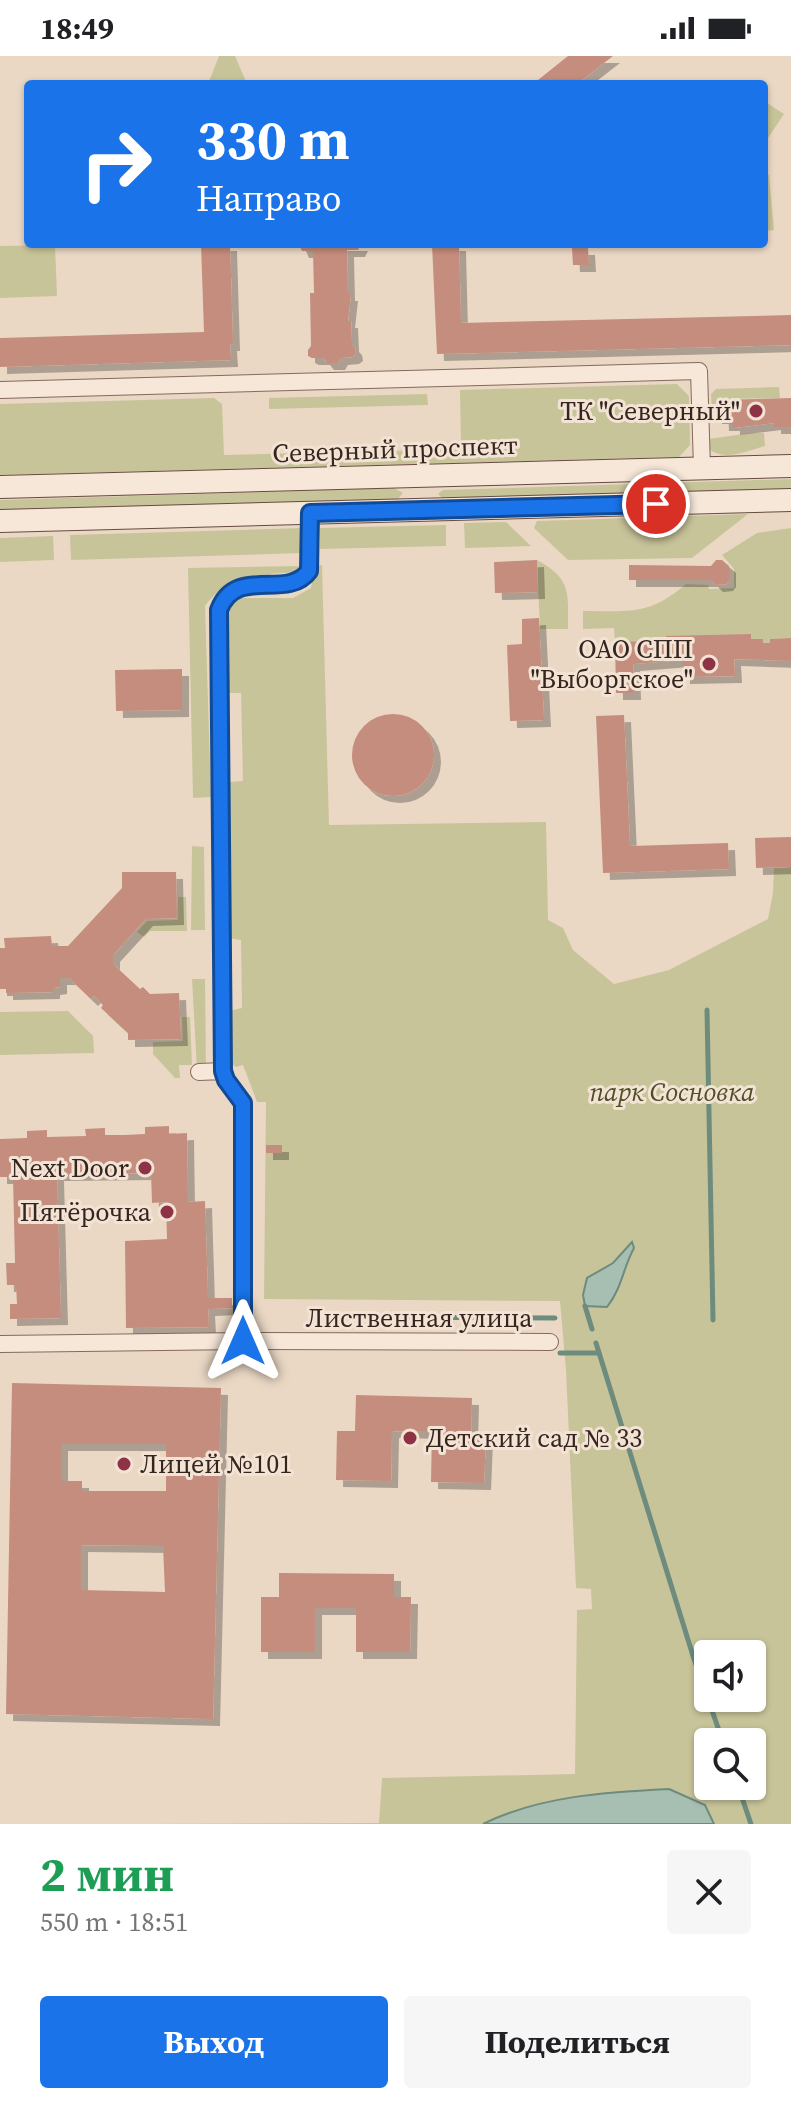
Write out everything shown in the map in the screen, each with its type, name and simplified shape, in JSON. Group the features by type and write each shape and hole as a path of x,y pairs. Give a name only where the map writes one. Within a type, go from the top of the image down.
{"main road":[{"name":"Северный проспект","path":"0,487 791,466"},
{"path":"0,521 791,500"}],"street":[{"path":"0,390 699,371 702,468"},
{"path":"243,1341 243,1103 223,1071 219,610 232,591 242,587 294,582 304,578 309,571 310,513"},
{"path":"199,1072 223,1071"},
{"name":"Лиственная улица","path":"0,1344 550,1342"}],"green space":[{"path":"219,56 235,56 245,80 210,80"},
{"path":"768,104 784,114 768,138"},
{"path":"768,175 774,230 768,231"},
{"path":"0,246 55,248 57,296 0,298"},
{"path":"677,384 689,396 690,445 679,457 0,475 0,404 214,398 222,404 224,455 461,449 460,390"},
{"path":"779,387 780,398 721,399 720,409 712,409 711,394 716,389"},
{"path":"427,394 428,405 269,409 269,398"},
{"path":"764,433 765,446 730,455 710,450 708,439"},
{"path":"791,479 791,490 443,499 438,494 443,490"},
{"path":"394,488 403,493 397,500 0,510 0,500"},
{"path":"748,514 692,558 568,560 534,528 537,521"},
{"path":"506,522 531,546 465,548 464,523"},
{"path":"446,525 446,546 320,549 320,528"},
{"path":"302,528 303,553 71,560 70,535"},
{"path":"791,528 791,638 770,639 770,643 763,643 763,639 655,641 655,646 648,646 648,641 615,642 614,628 583,629 583,611 638,610 661,602 686,584 708,585 709,589 734,588 734,569 722,555 757,533"},
{"path":"53,536 54,560 0,562 0,538"},
{"path":"537,560 557,574 566,588 568,629 540,629"},
{"name":"парк Сосновка","path":"322,565 329,825 546,822 548,920 563,928 573,950 614,984 669,970 768,919 774,868 791,867 791,1824 147,1824 379,1823 382,1778 575,1774 577,1610 592,1609 591,1589 576,1588 560,1301 264,1299 266,1102 257,1102 243,1065 236,1067 231,1063 229,1011 242,1008 241,940 228,938 230,782 243,781 241,693 228,693 224,628 230,605 236,598 293,598 311,588 314,566"},
{"path":"304,566 298,572 258,575 235,581 205,606 211,797 193,798 188,568"},
{"path":"192,846 204,847 205,930 191,930"},
{"path":"178,897 186,897 187,931 150,931 144,937 137,932 147,921 178,920"},
{"path":"192,979 205,979 206,1069 197,1070"},
{"path":"68,1011 93,1036 94,1053 0,1055 0,1012"},
{"path":"182,1017 190,1017 192,1065 179,1065 180,1078 175,1078 153,1054 153,1042 183,1041"}],"shaded area":[{"path":"632,1242 634,1248 607,1307 585,1306 583,1295 587,1278 613,1263"},
{"path":"669,1789 705,1805 714,1824 483,1824 550,1801"}],"building":[{"path":"568,56 613,56 582,80 538,80"},
{"path":"201,248 230,248 231,360 0,367 0,338 204,332"},
{"path":"301,248 359,248 347,250 348,294 351,294 348,321 351,321 352,345 356,354 341,358 338,363 327,363 323,358 308,356 311,346 310,293 314,293 313,251 302,251"},
{"path":"432,248 459,248 461,323 791,315 791,345 437,354"},
{"path":"572,248 588,248 589,265 573,265"},
{"name":"ТК \"Северный\"","path":"791,398 791,427 774,427 774,423 733,428 733,424 722,424 721,400"},
{"path":"537,560 538,592 495,593 494,562"},
{"path":"716,560 722,560 729,566 726,584 716,585 711,580 629,580 629,565 711,566"},
{"path":"539,618 544,720 510,721 507,645 522,644 522,619"},
{"name":"ОАО СПП \"Выборгское\"","path":"751,634 751,639 763,639 763,643 770,643 770,639 791,638 791,661 734,659 735,676 683,677 683,660 633,664 634,693 616,693 615,642 648,641 648,646 655,646 655,641 666,641 666,636"},
{"path":"182,669 182,710 116,711 115,670"},
{"path":"393,714 409,717 422,726 431,739 434,755 431,771 422,784 409,793 393,796 377,793 364,784 355,771 352,755 355,739 364,726 377,717"},
{"path":"624,715 630,846 728,843 729,869 603,873 596,716"},
{"path":"791,837 791,867 756,868 755,838"},
{"path":"122,872 176,872 177,918 146,919 113,955 113,964 140,989 143,987 150,994 179,993 181,1039 128,1040 128,1033 101,1008 103,1005 94,996 91,999 69,978 60,978 60,987 53,988 53,992 6,993 6,989 0,989 0,948 5,948 4,938 51,936 52,946 68,946 122,888"},
{"path":"169,1126 169,1134 187,1133 188,1202 205,1201 208,1298 232,1298 232,1308 208,1309 209,1327 126,1328 125,1241 167,1239 166,1202 152,1203 151,1173 57,1174 61,1318 10,1319 10,1304 17,1304 16,1285 7,1285 6,1263 15,1263 13,1177 0,1177 0,1139 27,1138 27,1131 47,1130 47,1137 86,1136 85,1129 105,1128 105,1135 145,1134 145,1127"},
{"path":"266,1145 282,1145 282,1153 266,1153"},
{"name":"Лицей №101","path":"12,1383 221,1388 213,1719 6,1714","holes":["61,1444 166,1444 166,1491 82,1491 82,1481 61,1481","81,1545 163,1546 165,1592 81,1590"]},
{"path":"356,1395 472,1398 471,1435 486,1435 484,1483 431,1482 432,1432 392,1431 391,1481 336,1480 337,1431 355,1431"},
{"path":"279,1573 394,1574 394,1597 411,1597 410,1652 356,1652 356,1608 315,1608 315,1652 261,1652 261,1597 279,1597"}],"waterway":[{"path":"707,1010 713,1320"},
{"path":"585,1306 592,1329"},
{"path":"346,1317 555,1318"},
{"path":"596,1343 718,1728"},
{"path":"560,1353 599,1353"},
{"path":"743,1800 751,1824"}],"place":[{"name":"ТК \"Северный\"","path":"756,411"},
{"name":"ОАО СПП \"Выборгское\"","path":"709,664"},
{"name":"Next Door","path":"145,1168"},
{"name":"Пятёрочка","path":"167,1212"},
{"name":"Детский сад № 33","path":"410,1438"},
{"name":"Лицей №101","path":"124,1464"}],"route":[{"path":"243,1341 243,1103 223,1071 219,610 222,603 232,591 242,587 294,582 304,578 309,571 310,513 656,504"}]}
